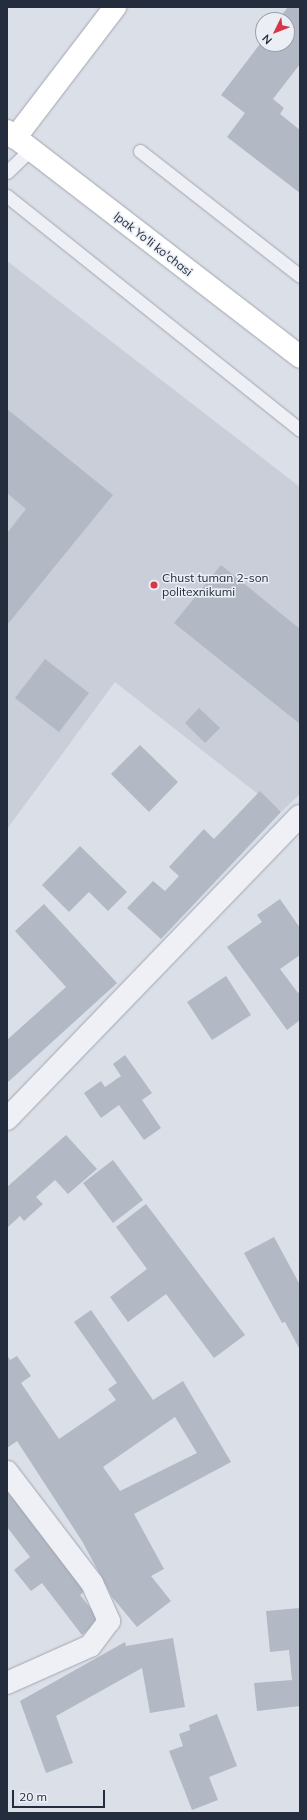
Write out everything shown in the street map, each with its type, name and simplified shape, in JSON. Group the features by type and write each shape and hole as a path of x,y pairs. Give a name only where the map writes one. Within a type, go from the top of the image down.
{"main road":[{"path":"18,140 115,7"},
{"name":"Ipak Yo'li ko'chasi","path":"18,140 300,357"}],"street":[{"path":"7,1119 300,816"},
{"path":"7,1472 92,1583 109,1621 90,1646 7,1683"}],"lane":[{"path":"7,172 18,140"},
{"path":"140,151 300,276"},
{"path":"7,196 300,430"}],"shaded area":[{"name":"Chust tuman 2-son politexnikumi","path":"7,261 300,487 300,794 281,812 115,682 7,829"}],"building":[{"path":"288,7 300,7 300,64 273,99 284,108 280,114 300,130 300,193 227,137 245,113 221,95 255,50 255,52 295,52 295,12 284,12"},
{"path":"7,409 113,495 7,625 7,533 26,509 7,493"},
{"path":"221,565 300,629 300,724 174,623"},
{"path":"45,659 89,693 59,732 15,698"},
{"path":"199,708 220,728 205,743 185,723"},
{"path":"140,745 178,782 149,812 111,774"},
{"path":"260,791 281,812 161,939 127,908 153,881 165,891 179,876 169,867 204,829 214,839"},
{"path":"80,846 127,892 108,911 89,892 69,912 42,885"},
{"path":"280,899 300,928 300,955 280,969 298,993 300,991 300,1020 287,1030 227,947 262,922 257,915"},
{"path":"44,904 117,983 7,1083 7,1040 66,987 15,931"},
{"path":"226,976 251,1015 212,1040 187,1002"},
{"path":"125,1055 152,1093 142,1100 161,1128 144,1140 119,1105 101,1118 84,1093 101,1081 105,1087 121,1076 113,1064"},
{"path":"66,1135 97,1169 68,1194 55,1180 36,1197 43,1204 24,1221 20,1216 7,1228 7,1187"},
{"path":"113,1160 143,1200 113,1223 83,1183"},
{"path":"146,1204 245,1335 214,1358 166,1294 128,1322 110,1297 147,1269 116,1227"},
{"path":"274,1237 300,1285 300,1350 285,1322 282,1323 244,1253"},
{"path":"91,1310 153,1400 183,1381 231,1462 134,1514 164,1569 151,1576 171,1601 137,1627 112,1597 82,1541 17,1441 7,1448 7,1355 10,1360 17,1356 31,1376 21,1383 59,1439 116,1400 108,1389 117,1383 74,1322","holes":["175,1417 197,1453 120,1491 103,1467"]},
{"path":"7,1490 86,1590 80,1595 100,1620 82,1635 42,1583 31,1591 14,1570 30,1557 7,1527"},
{"path":"300,1608 300,1706 257,1711 254,1683 292,1680 289,1650 270,1652 266,1611"},
{"path":"173,1638 185,1707 150,1713 142,1668 56,1716 73,1763 46,1773 20,1701 125,1642 126,1646"},
{"path":"217,1714 237,1766 209,1777 218,1800 192,1810 169,1751 183,1746 179,1734 190,1730 189,1725"}],"place":[{"name":"Chust tuman 2-son politexnikumi","path":"154,585"}]}
